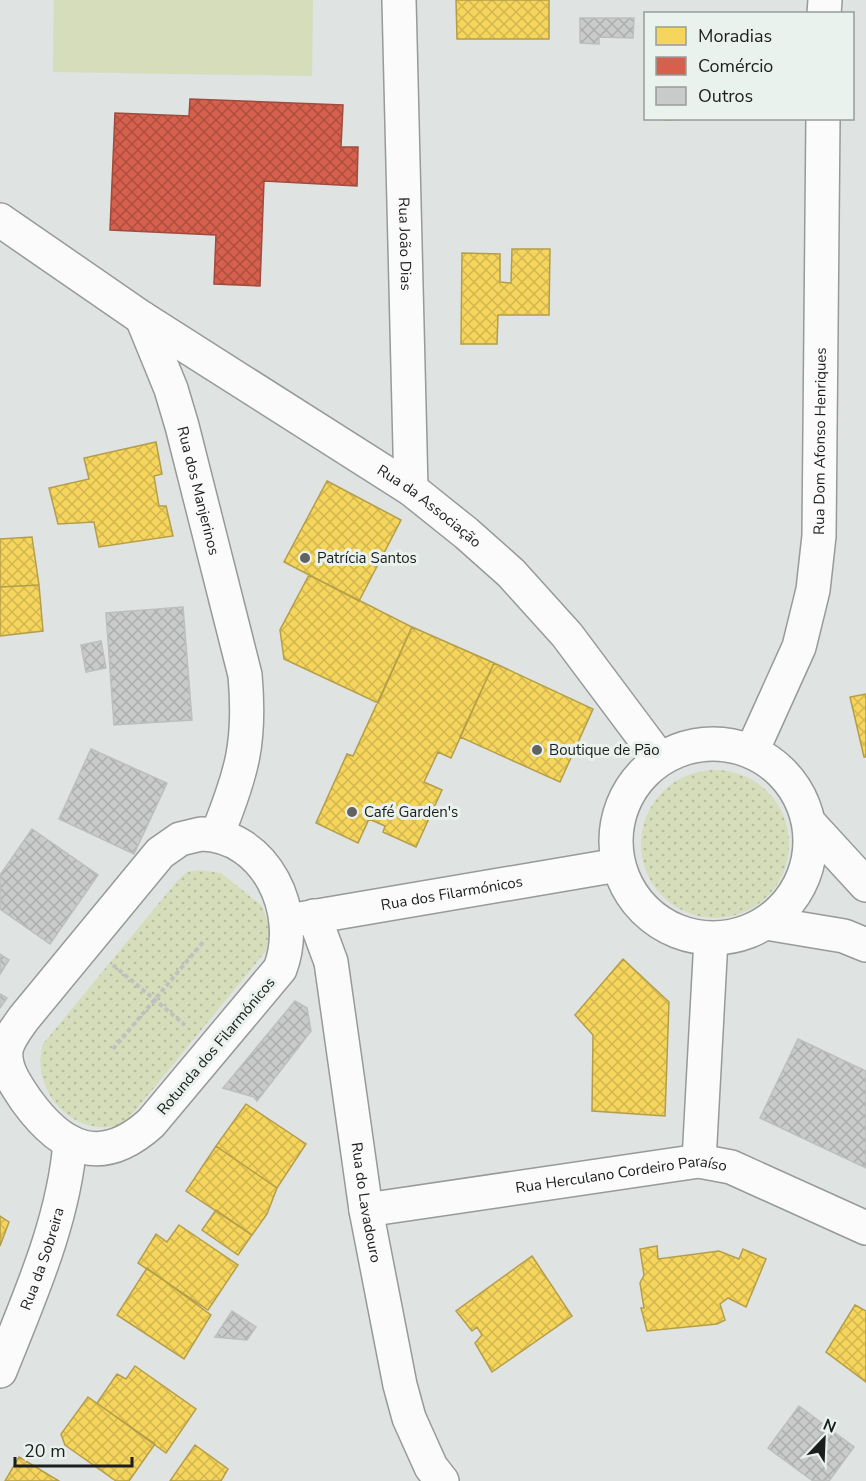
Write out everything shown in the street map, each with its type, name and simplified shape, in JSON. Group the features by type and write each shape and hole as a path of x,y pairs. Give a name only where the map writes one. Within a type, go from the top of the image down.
{"street":[{"name":"Rua João Dias","path":"399,0 411,489"},
{"name":"Rua Dom Afonso Henriques","path":"752,751 799,647 813,590 819,536 823,120"},
{"path":"0,220 142,318"},
{"name":"Rua da Associação","path":"142,318 411,489 518,580 567,635 659,758"},
{"name":"Rua dos Manjerinos","path":"142,318 171,389 182,426 245,675 248,706 244,761 218,835"},
{"path":"721,743 752,751 779,768 798,793 809,823 811,852 803,880 788,904 766,923 739,935 711,939 678,932 649,916 627,890 618,865 615,829 622,802 638,777 659,758 689,746 721,743"},
{"path":"809,823 866,885"},
{"name":"Rotunda dos Filarmónicos","path":"218,835 251,851 262,863 276,888 300,919 288,941 280,969 151,1123 121,1146 90,1148 70,1142 10,1095 6,1049 24,1018 160,853 180,838 218,835"},
{"name":"Rua dos Filarmónicos","path":"300,919 618,865"},
{"name":"Rua do Lavadouro","path":"300,919 331,962 366,1210 400,1385 410,1418 431,1467 442,1481"},
{"path":"766,923 844,936 866,945"},
{"path":"699,1161 711,939"},
{"name":"Rua da Sobreira","path":"0,1371 57,1218 67,1179 70,1142"},
{"name":"Rua Herculano Cordeiro Paraíso","path":"366,1210 699,1161 731,1167 753,1175 866,1228"}],"path":[{"path":"113,1049 204,941"},
{"path":"110,963 189,1028"}],"green space":[{"path":"54,0 313,0 312,76 53,72"},
{"path":"715,770 729,771 743,776 756,782 767,792 777,803 783,816 788,830 788,858 783,872 777,885 767,896 756,906 743,912 729,917 715,918 701,917 687,912 674,906 663,896 653,885 647,872 642,858 641,844 642,830 647,816 653,803 663,792 674,782 687,776 701,771"},
{"path":"199,870 221,873 262,906 270,929 266,951 125,1123 107,1127 90,1125 74,1119 60,1109 43,1079 40,1062 43,1044 178,880 187,872"}],"building: Moradias":[{"path":"456,0 549,0 549,39 457,39"},
{"path":"512,249 550,249 549,315 498,315 497,344 461,344 462,253 500,254 500,282 511,283"},
{"path":"156,442 162,474 154,476 159,506 166,506 173,536 99,547 94,522 58,524 49,488 89,479 84,458"},
{"path":"327,481 401,520 359,601 284,562"},
{"path":"32,537 39,585 0,587 0,539"},
{"path":"309,575 412,627 378,703 284,659 280,630"},
{"path":"39,585 43,631 0,636 0,587"},
{"path":"412,627 494,663 451,758 438,752 424,782 442,790 416,847 383,832 385,826 369,819 358,843 316,823 347,754 353,756"},
{"path":"494,663 593,709 560,782 460,737"},
{"path":"866,694 866,757 864,757 850,697"},
{"path":"623,959 669,1002 665,1116 592,1111 593,1035 575,1015"},
{"path":"246,1104 306,1144 277,1188 216,1146"},
{"path":"216,1146 277,1188 267,1214 252,1235 186,1191"},
{"path":"216,1210 252,1235 238,1255 202,1230"},
{"path":"0,1216 9,1222 0,1246"},
{"path":"179,1225 238,1265 208,1310 138,1263 156,1234 167,1242"},
{"path":"657,1246 658,1259 719,1251 739,1259 743,1249 766,1259 746,1307 728,1298 720,1304 725,1320 717,1324 647,1331 641,1308 644,1308 640,1283 644,1275 640,1249"},
{"path":"532,1256 572,1316 492,1372 475,1343 482,1335 477,1327 472,1331 456,1311"},
{"path":"147,1268 211,1315 184,1359 117,1315"},
{"path":"855,1305 866,1311 866,1382 826,1352"},
{"path":"135,1366 196,1409 166,1453 97,1403 117,1374 126,1379"},
{"path":"88,1397 155,1444 129,1481 116,1481 65,1445 61,1434"},
{"path":"195,1445 228,1469 221,1481 170,1481"},
{"path":"19,1457 59,1481 5,1481"}],"building: Comércio":[{"path":"190,99 343,105 341,147 358,147 357,186 264,181 260,286 214,284 216,235 110,230 115,113 189,116"}],"building: Outros":[{"path":"580,18 634,18 633,38 599,37 599,44 580,43"},
{"path":"183,607 192,720 114,725 106,613"},
{"path":"101,641 106,668 86,672 81,645"},
{"path":"91,749 167,783 134,854 59,819"},
{"path":"32,829 98,875 50,944 0,909 0,875"},
{"path":"0,954 9,960 0,974"},
{"path":"0,994 7,998 0,1008"},
{"path":"295,1001 307,1008 311,1031 257,1101 254,1097 223,1088"},
{"path":"798,1039 866,1071 866,1168 760,1118"},
{"path":"232,1311 256,1327 247,1340 215,1337"},
{"path":"799,1406 854,1447 829,1481 813,1481 768,1448"}],"place":[{"name":"Patrícia Santos","path":"305,558"},
{"name":"Boutique de Pão","path":"537,750"},
{"name":"Café Garden's","path":"352,812"}]}
